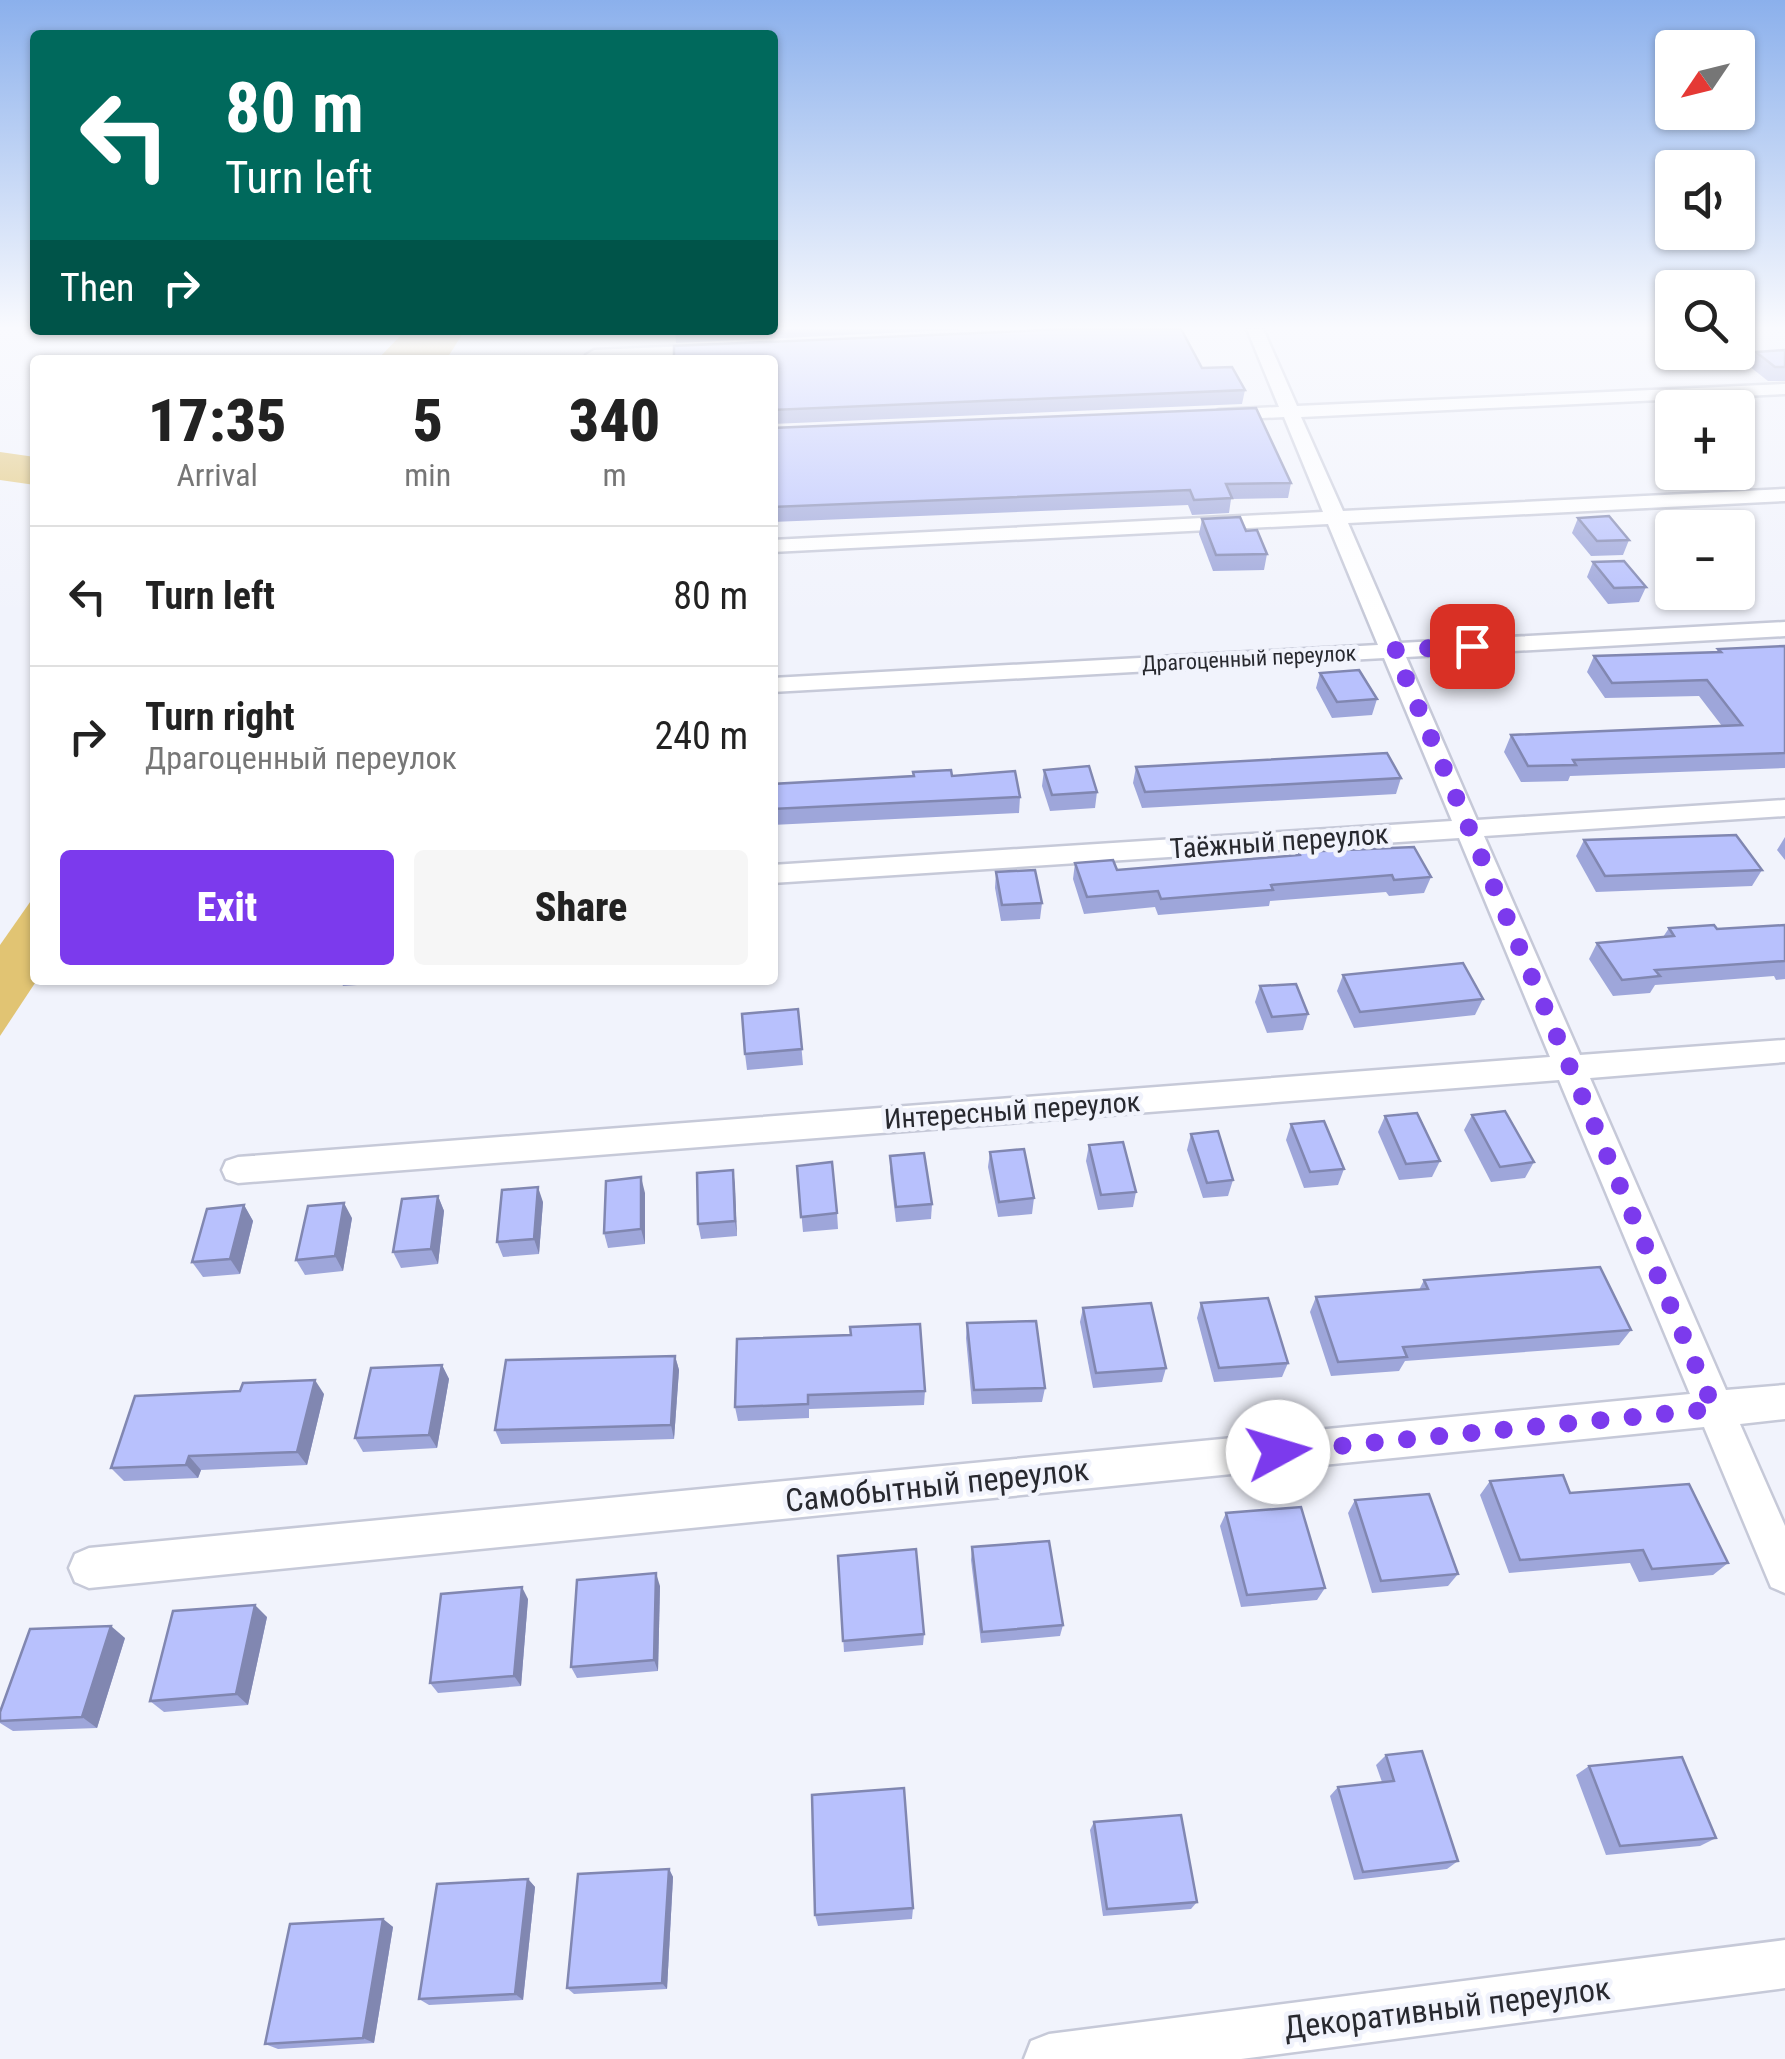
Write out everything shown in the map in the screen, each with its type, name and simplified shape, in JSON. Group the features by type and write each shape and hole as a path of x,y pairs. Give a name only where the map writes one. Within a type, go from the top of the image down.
{"street":[{"path":"1297,425 1785,1573"},
{"path":"778,546 1785,496"},
{"name":"Драгоценный переулок","path":"778,685 1785,629"},
{"name":"Таёжный переулок","path":"778,874 1785,808"},
{"name":"Интересный переулок","path":"238,1170 1785,1051"},
{"name":"Самобытный переулок","path":"89,1568 1785,1402"},
{"name":"Декоративный переулок","path":"1049,2059 1785,1964"}],"shaded area":[{"path":"0,452 30,456 30,484 0,480"},
{"path":"30,902 30,985 34,985 0,1036 0,945"}],"building":[{"path":"1264,425 1291,483 1226,484 1232,498 1194,500 1190,490 778,507 778,428"},
{"path":"1609,516 1629,540 1597,541 1578,518"},
{"path":"1240,517 1246,531 1257,530 1267,554 1216,555 1202,519"},
{"path":"1624,561 1646,587 1614,588 1593,562"},
{"path":"1785,646 1785,753 1573,760 1576,765 1528,766 1511,735 1742,725 1707,680 1612,683 1594,656"},
{"path":"1359,670 1377,699 1337,702 1320,673"},
{"path":"1387,753 1401,778 1145,792 1136,767"},
{"path":"1089,766 1097,792 1052,795 1044,770"},
{"path":"951,770 952,776 1015,771 1020,797 778,809 778,784 914,776 913,772"},
{"path":"1736,835 1762,870 1605,876 1584,840"},
{"path":"1414,847 1431,877 1394,880 1392,875 1161,899 1158,891 1087,897 1075,863 1113,860 1117,870 1300,855 1299,852"},
{"path":"1035,870 1042,903 1002,905 996,872"},
{"path":"1714,925 1717,929 1785,925 1785,961 1655,970 1660,976 1622,980 1597,943 1674,936 1669,928"},
{"path":"1463,963 1483,999 1360,1012 1343,975"},
{"path":"1296,984 1308,1014 1272,1017 1260,986"},
{"path":"798,1009 802,1049 745,1054 742,1014"},
{"path":"1505,1111 1534,1162 1500,1167 1472,1115"},
{"path":"1417,1113 1440,1161 1406,1164 1385,1116"},
{"path":"1324,1121 1344,1169 1310,1172 1291,1124"},
{"path":"1218,1131 1233,1180 1207,1183 1191,1134"},
{"path":"1123,1142 1136,1192 1101,1195 1089,1145"},
{"path":"1024,1149 1034,1198 999,1202 990,1152"},
{"path":"924,1153 932,1204 896,1207 890,1156"},
{"path":"832,1162 837,1213 801,1217 797,1166"},
{"path":"733,1170 735,1221 698,1224 697,1173"},
{"path":"641,1177 641,1229 604,1233 606,1181"},
{"path":"538,1187 534,1239 497,1242 502,1190"},
{"path":"438,1196 431,1249 393,1252 402,1199"},
{"path":"344,1203 335,1256 296,1260 308,1206"},
{"path":"244,1205 230,1259 192,1262 207,1209"},
{"path":"1600,1267 1631,1330 1403,1347 1407,1357 1338,1362 1316,1297 1428,1289 1424,1280"},
{"path":"1268,1298 1288,1363 1219,1368 1201,1303"},
{"path":"1151,1303 1166,1368 1096,1373 1083,1308"},
{"path":"1036,1321 1045,1388 974,1390 967,1323"},
{"path":"920,1324 925,1391 808,1395 808,1404 735,1407 737,1339 851,1335 850,1327"},
{"path":"675,1356 671,1425 495,1430 506,1360"},
{"path":"442,1365 429,1435 355,1438 371,1368"},
{"path":"315,1380 297,1452 189,1456 186,1465 111,1468 135,1396 240,1391 243,1383"},
{"path":"1563,1475 1570,1493 1689,1484 1728,1563 1652,1569 1643,1550 1520,1560 1490,1481"},
{"path":"1429,1494 1458,1574 1381,1581 1355,1500"},
{"path":"1301,1507 1325,1588 1247,1595 1226,1513"},
{"path":"1049,1541 1063,1625 982,1632 972,1547"},
{"path":"916,1549 924,1634 843,1641 838,1556"},
{"path":"656,1573 654,1660 571,1667 577,1580"},
{"path":"522,1587 514,1676 430,1683 441,1594"},
{"path":"255,1605 236,1694 150,1701 173,1611"},
{"path":"111,1626 82,1717 0,1721 30,1629"},
{"path":"1422,1751 1458,1861 1363,1872 1338,1787 1394,1781 1386,1755"},
{"path":"1682,1757 1716,1838 1620,1846 1589,1766"},
{"path":"904,1788 913,1908 815,1915 812,1795"},
{"path":"1181,1815 1197,1902 1107,1909 1094,1822"},
{"path":"669,1869 662,1983 567,1988 578,1874"},
{"path":"528,1879 515,1994 419,1999 437,1884"},
{"path":"383,1919 363,2038 265,2044 290,1924"}],"route":[{"path":"1278,1452 1714,1409 1394,650 1472,646"}]}
